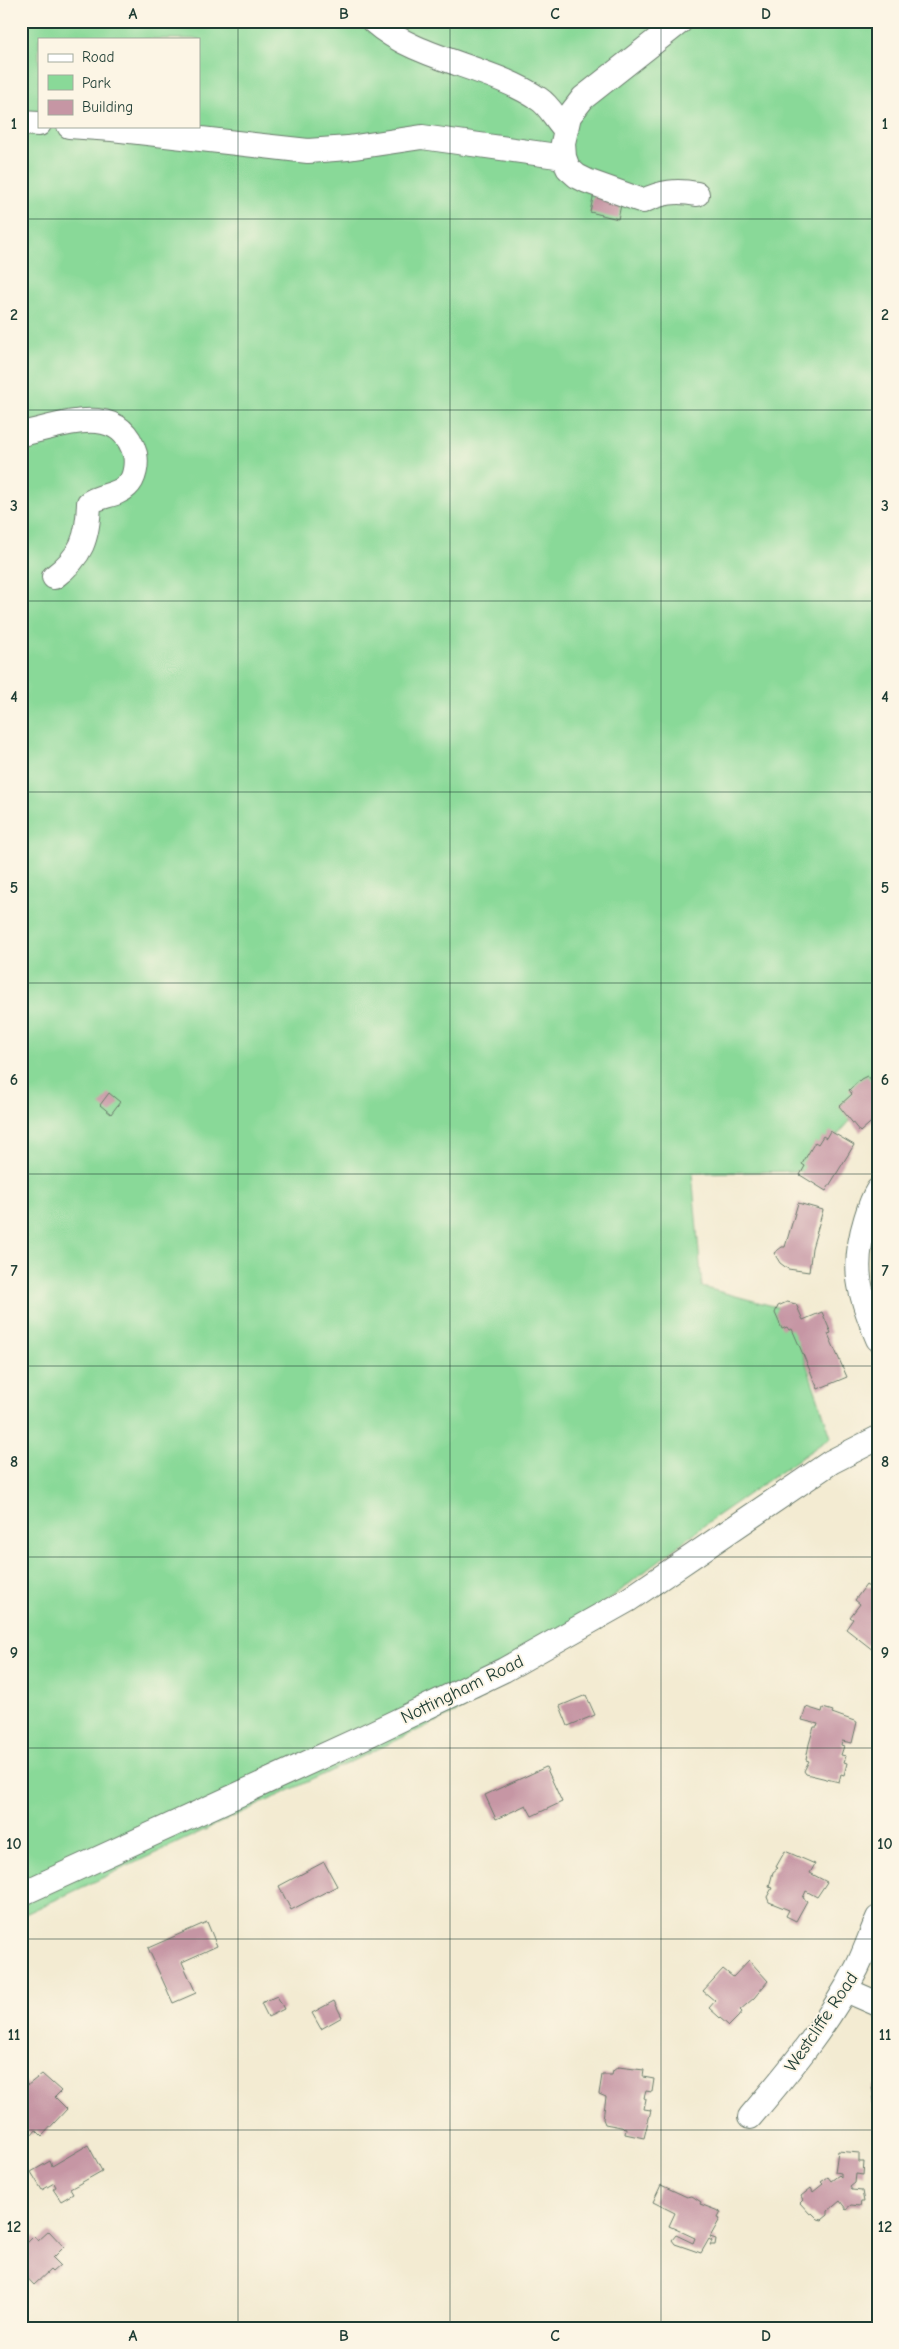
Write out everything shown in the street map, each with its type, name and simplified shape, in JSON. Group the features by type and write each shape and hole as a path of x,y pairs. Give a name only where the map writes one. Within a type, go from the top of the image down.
{"street":[{"path":"372,21 386,33 404,43 513,85 539,99 549,107 554,118 566,130"},
{"path":"681,21 583,98 569,116 563,143 564,157 568,168 587,181 643,201 668,191 680,190 697,194"},
{"path":"21,123 38,124"},
{"path":"98,128 308,151 348,148 422,137 564,157"},
{"path":"21,434 92,419 107,422 120,430 131,443 136,456 132,481 126,488 89,503 82,545 70,565 54,577"},
{"path":"878,1190 873,1197 860,1238 857,1271 863,1304 878,1340"},
{"name":"Nottingham Road","path":"26,1887 364,1737 504,1670 628,1600 831,1462 878,1438"},
{"name":"Westcliffe Road","path":"750,2117 790,2070 846,1990 859,1965 878,1918"},
{"path":"846,1990 878,2004"}],"green space":[{"path":"21,21 878,21 878,1089 806,1171 692,1173 702,1287 788,1310 831,1437 715,1517 476,1703 21,1916"}],"building":[{"path":"594,193 622,200 618,219 590,212"},
{"path":"878,1075 878,1116 860,1132 839,1106 852,1094 849,1090 861,1079 867,1076 871,1081"},
{"path":"109,1093 120,1102 111,1114 100,1105"},
{"path":"830,1131 854,1145 826,1191 800,1175 805,1166 802,1164 815,1142 818,1144 823,1136 826,1138"},
{"path":"798,1203 823,1210 812,1248 809,1272 788,1269 780,1263 774,1253 785,1247"},
{"path":"787,1302 796,1304 803,1320 822,1312 831,1333 828,1334 847,1377 818,1389 792,1329 789,1330 787,1327 782,1329 775,1313 778,1306"},
{"path":"866,1585 869,1587 878,1586 878,1654 846,1629 853,1619 850,1617 860,1604 855,1600"},
{"path":"586,1695 595,1715 568,1726 560,1706"},
{"path":"806,1707 822,1712 823,1708 857,1722 852,1743 842,1741 841,1745 844,1746 841,1755 846,1756 844,1762 847,1763 844,1775 841,1774 839,1782 806,1774 804,1771 809,1761 806,1760 814,1727 817,1727 818,1724 802,1720"},
{"path":"546,1767 562,1802 532,1816 526,1805 496,1819 485,1795"},
{"path":"785,1851 815,1864 810,1873 827,1882 817,1897 806,1891 803,1898 807,1901 796,1921 786,1916 789,1910 769,1902 767,1897 772,1888 769,1887 773,1872 778,1868 776,1867"},
{"path":"324,1862 337,1886 291,1910 279,1886"},
{"path":"207,1922 217,1946 182,1962 196,1993 173,2003 148,1948"},
{"path":"749,1960 768,1981 754,1998 740,2010 742,2012 729,2026 709,2008 715,2001 703,1991 723,1969 733,1977"},
{"path":"277,1996 284,2009 268,2017 261,2003"},
{"path":"334,2001 342,2017 321,2029 312,2013"},
{"path":"618,2067 644,2070 643,2077 654,2079 652,2092 646,2091 644,2098 646,2099 644,2109 651,2110 644,2138 625,2134 626,2128 605,2124 603,2119 606,2097 599,2094 602,2075 612,2075 613,2071"},
{"path":"42,2074 61,2091 55,2097 67,2109 42,2136 36,2130 32,2135 21,2124 21,2079 28,2085"},
{"path":"878,2086 878,2109 875,2109 872,2087"},
{"path":"88,2145 102,2171 70,2189 73,2194 61,2201 53,2189 56,2187 54,2183 42,2190 31,2172 50,2161 52,2166"},
{"path":"838,2151 859,2153 859,2162 864,2162 863,2175 856,2174 855,2183 850,2187 852,2190 862,2191 864,2202 861,2202 860,2206 851,2205 846,2209 840,2201 828,2211 828,2215 822,2220 818,2219 812,2213 810,2214 800,2203 803,2200 801,2196 811,2188 813,2192 828,2177 831,2181 839,2175 841,2177 841,2173 835,2172"},
{"path":"661,2185 687,2197 692,2196 701,2202 700,2204 721,2212 718,2218 720,2219 710,2237 716,2239 715,2245 710,2245 712,2241 709,2239 701,2253 675,2244 672,2240 676,2235 693,2243 695,2238 669,2226 675,2213 653,2202"},
{"path":"49,2231 64,2247 53,2258 60,2265 52,2272 50,2270 34,2285 21,2271 21,2240 25,2245 34,2236 38,2241"}]}
